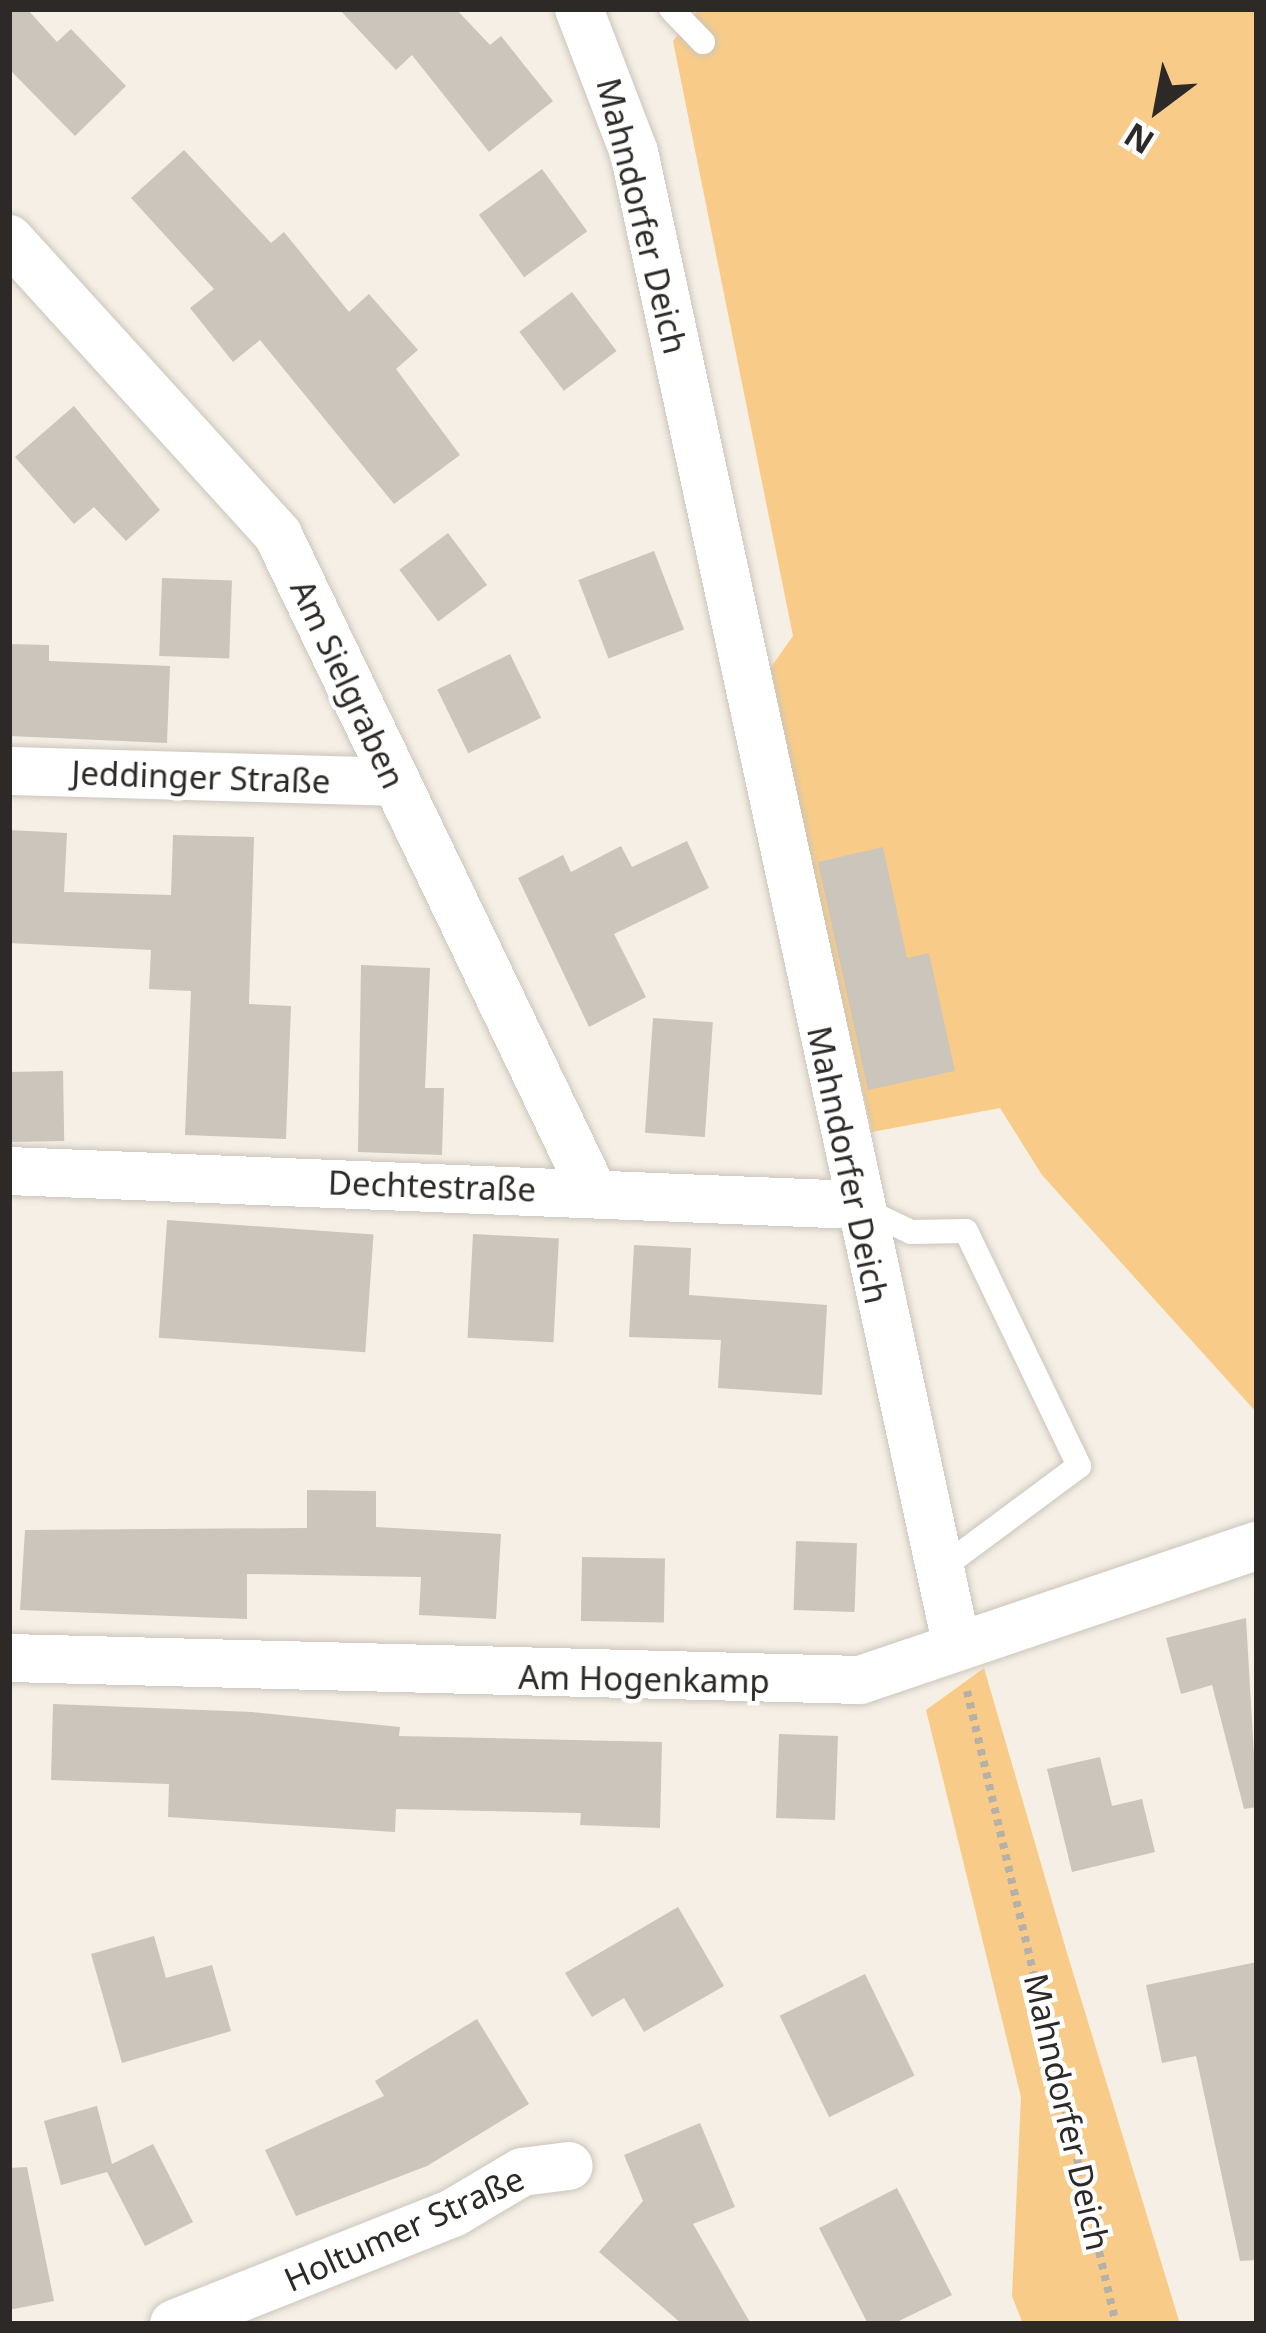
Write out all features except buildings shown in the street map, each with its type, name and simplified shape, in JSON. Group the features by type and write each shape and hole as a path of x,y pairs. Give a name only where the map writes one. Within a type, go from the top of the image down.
{"street":[{"name":"Mahndorfer Deich","path":"579,9 634,152 856,1205 956,1643"},
{"name":"Am Sielgraben","path":"17,256 278,535 593,1192"},
{"name":"Jeddinger Straße","path":"9,771 393,782"},
{"name":"Dechtestraße","path":"9,1171 856,1205"},
{"name":"Am Hogenkamp","path":"9,1658 736,1684 860,1680 956,1643 1257,1546"},
{"name":"Holtumer Straße","path":"183,2323 453,2213 522,2172 569,2166"}],"lane":[{"path":"671,9 703,42"},
{"path":"856,1205 911,1232 966,1232 1079,1466 939,1570"}],"path":[{"name":"Mahndorfer Deich","path":"956,1643 1116,2324"}],"shaded area":[{"path":"699,9 1257,9 1257,1413 1042,1175 1000,1108 872,1132 767,673 793,636 673,41"},
{"path":"984,1668 1180,2324 1023,2324 1012,2296 1021,2097 926,1710"}]}
